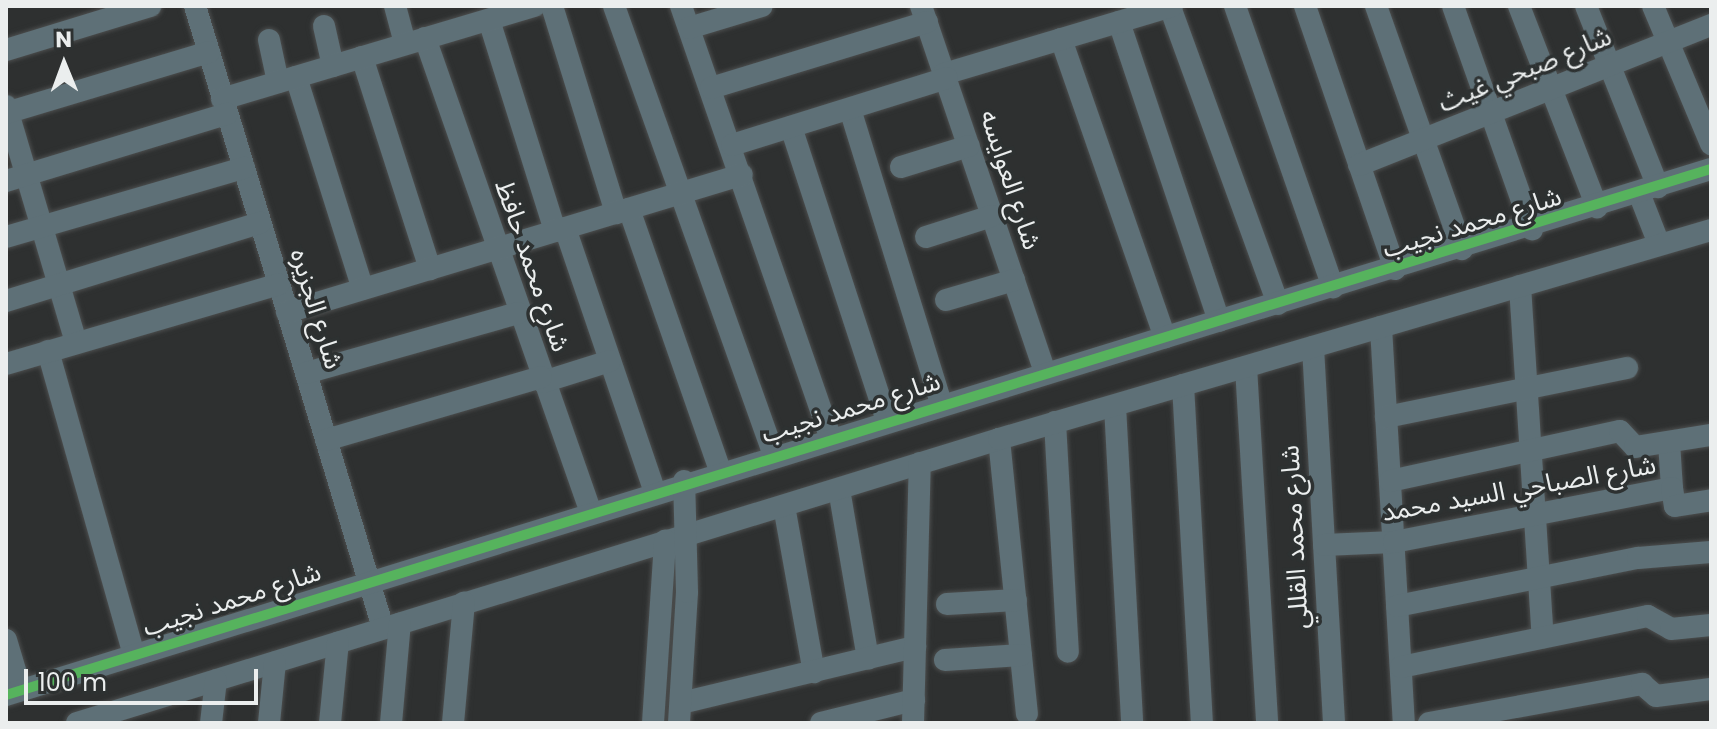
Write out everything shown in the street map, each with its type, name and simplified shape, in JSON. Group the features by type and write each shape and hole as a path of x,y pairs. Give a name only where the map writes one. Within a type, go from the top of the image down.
{"street":[{"path":"6,50 150,6"},
{"name":"شارع الجزيره","path":"195,6 369,580 392,625"},
{"name":"شارع محمد حافظ","path":"395,6 415,41 590,510"},
{"path":"453,6 460,28"},
{"path":"552,6 622,211 720,471"},
{"path":"614,6 774,455"},
{"path":"681,6 732,145 830,437"},
{"path":"689,28 762,6"},
{"path":"732,145 1171,6 1278,304"},
{"path":"1235,6 1333,287"},
{"path":"1305,6 1395,269"},
{"path":"1376,6 1462,249"},
{"path":"1453,6 1532,229"},
{"path":"1519,6 1597,207"},
{"path":"1586,6 1610,66 1649,190 1659,244"},
{"path":"1653,6 1711,144"},
{"path":"16,178 225,106 287,79 524,7"},
{"path":"711,88 924,14"},
{"name":"شارع العوايسه","path":"924,14 1045,372"},
{"path":"489,20 560,230 610,361 654,490"},
{"path":"1119,22 1219,321"},
{"name":"شارع صبحي غيث","path":"1359,165 1711,25"},
{"path":"324,26 333,66"},
{"path":"1061,39 1165,337"},
{"path":"269,40 287,79 363,289"},
{"path":"76,343 42,227 16,178 7,110 209,52"},
{"path":"362,57 430,269"},
{"path":"850,109 941,403"},
{"path":"791,127 887,420"},
{"path":"901,167 969,146"},
{"path":"6,237 244,168"},
{"name":"شارع محمد نجيب","path":"13,692 654,490 1532,229 1711,169"},
{"path":"287,312 742,175"},
{"path":"926,237 992,216"},
{"path":"6,301 260,223"},
{"path":"77,723 1055,422 1711,230"},
{"path":"946,300 1014,280"},
{"path":"6,364 279,284"},
{"path":"1520,286 1543,637"},
{"path":"306,373 518,313"},
{"path":"1381,327 1404,723"},
{"name":"شارع محمد القللي","path":"1313,347 1334,723"},
{"path":"48,351 134,654"},
{"path":"326,440 610,361"},
{"path":"1246,367 1267,723"},
{"path":"1386,417 1627,368"},
{"path":"1183,385 1202,723"},
{"path":"1115,406 1132,723"},
{"path":"1055,422 1068,652"},
{"path":"1390,481 1622,431 1635,447 1711,435"},
{"path":"999,439 1027,714"},
{"path":"1669,442 1672,488"},
{"path":"913,723 920,463"},
{"path":"684,481 688,533 680,713 814,672 915,647"},
{"name":"شارع الصباحي السيد محمد","path":"1324,545 1394,542 1672,488 1675,506 1711,500"},
{"path":"839,489 868,659"},
{"path":"784,506 814,672"},
{"path":"653,723 665,540"},
{"path":"1397,606 1638,558 1711,552"},
{"path":"947,604 1016,600"},
{"path":"453,723 464,603"},
{"path":"1401,667 1648,616 1671,629 1711,625"},
{"path":"391,723 392,625"},
{"path":"6,640 13,692"},
{"path":"330,723 338,642"},
{"path":"945,660 1021,655"},
{"path":"269,723 275,662"},
{"path":"211,723 216,680"},
{"path":"1429,723 1642,684 1656,696 1711,689"},
{"path":"821,723 914,700"}],"cycle path":[{"path":"6,695 1711,169"}]}
